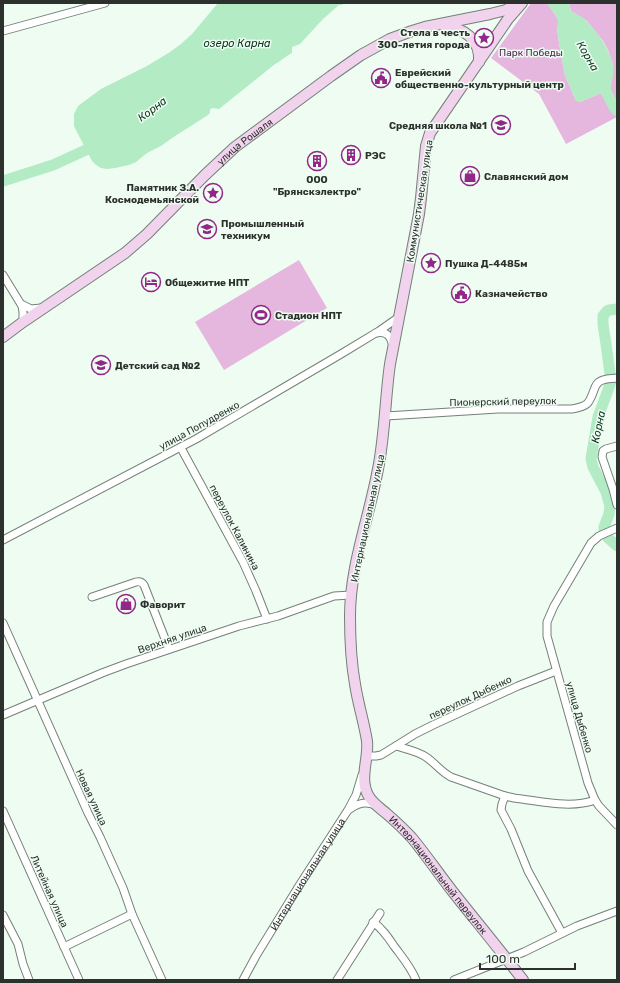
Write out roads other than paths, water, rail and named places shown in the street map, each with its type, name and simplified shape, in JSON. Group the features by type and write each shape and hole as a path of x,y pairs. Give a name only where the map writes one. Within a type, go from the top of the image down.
{"street":[{"path":"3,31 105,3"},
{"path":"479,62 520,3"},
{"name":"улица Рошаля","path":"3,337 114,261 147,234 235,147 331,76 367,52 390,39 412,30 499,12 520,3"},
{"path":"439,24 457,28 468,35 478,50 480,55 479,62"},
{"name":"Коммунистическая улица","path":"398,317 419,208 428,137 434,125 479,62"},
{"path":"3,275 21,304 23,322"},
{"path":"21,304 31,309 45,307"},
{"name":"улица Попудренко","path":"3,540 181,448 302,378 385,327 398,317"},
{"name":"Интернациональная улица","path":"367,794 364,778 368,746 355,688 352,662 350,627 351,595 357,558 381,454 386,416 388,377 398,317"},
{"path":"372,335 381,332 387,334 391,339 393,347"},
{"name":"Пионерский переулок","path":"386,416 498,409 572,409 588,404 596,384 600,381 616,378"},
{"path":"617,446 603,451 602,457 617,505"},
{"name":"переулок Калинина","path":"181,448 243,562 267,619"},
{"name":"улица Дыбенко","path":"617,528 599,536 591,543 554,606 549,617 546,632 588,783 595,800 617,825"},
{"path":"92,597 139,581 142,582 169,649"},
{"name":"Верхняя улица","path":"3,715 102,673 169,649 267,619 334,596 351,595"},
{"name":"Новая улица","path":"3,623 37,701 123,888 132,914 162,980"},
{"name":"переулок Дыбенко","path":"366,761 381,755 415,734 476,705 523,683 556,671"},
{"path":"396,746 422,755 451,777 505,796 571,804 595,800"},
{"name":"Интернациональная улица","path":"243,980 297,889 348,810 356,795 366,761"},
{"name":"Интернациональный переулок","path":"367,794 375,805 411,836 523,980"},
{"path":"505,796 501,810 511,829 528,871 562,933"},
{"path":"348,810 362,803 375,805"},
{"name":"Литейная улица","path":"3,811 79,980"},
{"path":"454,980 507,959 562,933 617,911"},
{"path":"337,980 380,913"},
{"path":"64,947 132,914"},
{"path":"3,915 18,944 29,980"},
{"path":"373,922 383,930 409,965 416,980"}],"water":[{"name":"озеро Карна","path":"218,3 344,3 339,5 323,19 300,44 292,47 292,53 275,64 219,109 212,108 208,115 161,146 147,153 136,162 129,165 107,169 96,165 92,161 74,126 74,114 78,106 101,89 147,66 181,44 192,34"},
{"path":"547,3 569,3 571,11 582,17 597,33 606,47 612,61 613,70 611,89 580,102 576,101 565,75 557,29 558,21"}],"waterway":[{"name":"Корна","path":"600,80 617,111"},
{"name":"Корна","path":"3,181 53,165 99,144"},
{"name":"Корна","path":"617,309 609,310 603,316 611,381 598,417 591,459 593,467 606,492 610,506 604,531 608,538 617,546"}],"place":[{"name":"Стела в честь 300-летия города","path":"484,38"},
{"name":"Еврейский общественно-культурный центр","path":"381,78"},
{"name":"Средняя школа №1","path":"501,125"},
{"name":"РЭС","path":"351,155"},
{"name":"ООО \"Брянскэлектро\"","path":"317,161"},
{"name":"Славянский дом","path":"470,176"},
{"name":"Памятник З.А. Космодемьянской","path":"213,193"},
{"name":"Промышленный техникум","path":"207,229"},
{"name":"Пушка Д-4485м","path":"431,263"},
{"name":"Общежитие НПТ","path":"151,282"},
{"name":"Казначейство","path":"461,293"},
{"name":"Стадион НПТ","path":"261,315"},
{"name":"Детский сад №2","path":"101,365"},
{"name":"Фаворит","path":"126,604"}],"park label":[{"name":"Парк Победы","path":"531,52"}]}
